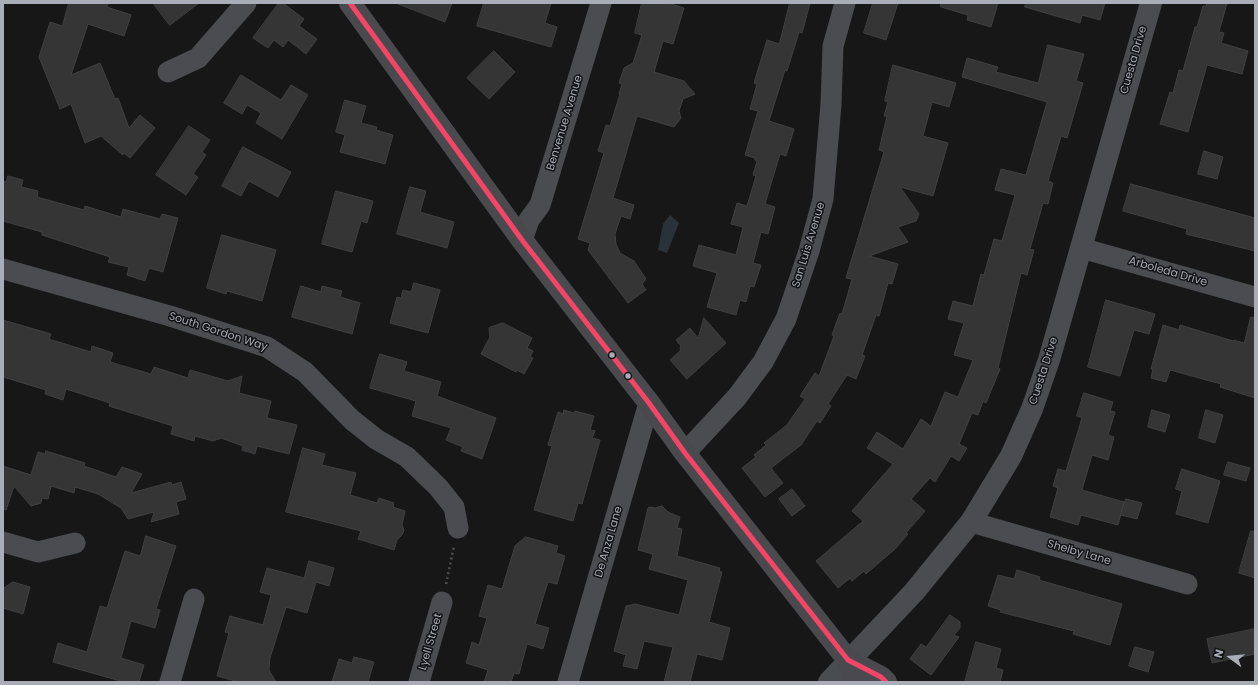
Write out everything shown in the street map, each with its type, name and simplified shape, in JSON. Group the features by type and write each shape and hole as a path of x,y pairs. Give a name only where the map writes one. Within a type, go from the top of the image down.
{"main road":[{"path":"350,3 522,240 649,403 685,453 848,660 857,682"},
{"path":"848,660 881,677 886,682"}],"street":[{"path":"168,72 198,58 246,3"},
{"name":"Benvenue Avenue","path":"522,240 529,220 540,205 601,3"},
{"name":"San Luis Avenue","path":"685,453 737,397 763,362 786,319 809,251 823,199 831,104 832,46 845,3"},
{"name":"Cuesta Drive","path":"828,682 914,592 971,522 1011,456 1032,409 1049,360 1151,3"},
{"name":"Arboleda Drive","path":"1081,248 1255,296"},
{"name":"South Gordon Way","path":"3,269 170,316 268,347 305,372 352,420 376,439 407,457 438,487 454,507 458,528"},
{"name":"De Anza Lane","path":"568,682 649,403"},
{"name":"Shelby Lane","path":"971,522 1187,584"},
{"path":"3,542 38,552 75,543"},
{"path":"170,682 194,599"},
{"name":"Lyell Street","path":"419,682 442,602"}],"path":[{"path":"442,602 458,528"}],"shaded area":[{"path":"670,215 679,223 667,253 658,250 663,224"}],"building":[{"path":"69,3 108,3 107,7 131,15 124,36 88,24 71,75 100,63 115,99 118,98 129,128 140,115 155,128 130,158 124,153 123,155 101,136 85,143 71,104 60,109 39,57 50,22 62,26"},
{"path":"153,3 199,3 170,25"},
{"path":"279,3 283,3 304,19 299,26 317,39 306,54 288,40 283,47 274,40 268,48 253,38"},
{"path":"452,3 445,22 398,4"},
{"path":"484,3 551,3 545,23 557,27 551,47 477,26"},
{"path":"642,3 668,3 684,8 673,44 663,41 654,72 684,81 695,94 683,99 679,111 681,118 674,127 637,116 613,198 634,205 630,219 621,216 615,234 616,244 620,253 634,261 646,279 642,284 646,290 628,303 588,250 590,243 578,239 604,153 598,151 606,125 610,126 620,94 622,84 619,83 624,68 633,63 642,35 635,33"},
{"path":"790,3 810,3 802,33 799,32 769,121 794,129 786,156 780,154 765,204 775,207 768,234 761,232 753,263 761,265 754,287 750,286 746,302 740,300 736,315 707,307 717,273 693,266 699,245 736,255 743,227 731,224 737,203 747,206 756,176 753,175 757,161 755,158 745,155 758,111 750,109 757,84 754,83 767,40 779,44"},
{"path":"873,3 898,3 886,40 864,33"},
{"path":"941,3 998,3 991,27 967,20 968,15 941,7"},
{"path":"1026,3 1105,3 1100,20 1082,15 1080,23 1025,7"},
{"path":"1207,3 1227,3 1219,32 1224,33 1221,43 1248,51 1242,74 1207,65 1188,132 1160,124 1170,92 1173,93 1179,70 1183,71 1195,27 1197,27 1203,6 1206,6"},
{"path":"1048,45 1084,54 1076,81 1083,83 1067,138 1061,136 1048,181 1053,183 1048,204 1043,203 1030,249 1034,250 1027,275 1021,273 998,368 1000,369 986,403 983,401 978,415 972,413 959,444 967,448 959,461 951,456 935,482 930,478 911,499 925,511 906,533 908,534 895,549 866,574 864,571 852,581 850,578 838,588 816,561 863,521 852,511 893,464 867,448 877,432 903,449 921,419 931,426 945,392 958,397 973,360 954,355 964,323 948,319 953,301 973,306 981,274 984,275 994,239 1002,241 1015,195 995,190 1001,169 1026,175 1047,102 962,77 967,58 998,67 996,72 1038,83"},
{"path":"494,51 515,72 489,99 467,78"},
{"path":"893,65 956,83 949,107 932,102 923,136 948,143 933,196 900,187 919,214 916,221 898,227 908,242 869,256 898,264 892,284 888,283 879,316 876,315 862,355 865,356 856,379 847,375 828,404 831,406 820,423 817,421 801,445 771,468 783,483 765,497 742,468 756,457 754,455 766,445 764,443 787,425 805,399 800,396 815,373 819,376 834,336 832,335 840,313 842,314 852,279 846,278 884,152 879,150 887,116 884,116 888,102 885,101"},
{"path":"241,75 281,100 291,85 308,95 282,139 256,123 261,113 247,105 242,114 224,103"},
{"path":"345,100 366,106 361,123 377,127 376,130 393,135 385,164 340,152 345,135 336,132"},
{"path":"189,126 210,140 202,152 206,155 193,174 198,177 186,195 156,175"},
{"path":"243,147 291,172 278,197 249,181 241,196 222,186"},
{"path":"1204,151 1223,157 1217,179 1198,174"},
{"path":"8,176 23,180 21,187 38,191 37,197 84,210 85,206 121,217 123,209 160,219 162,214 178,218 163,272 149,268 145,281 127,275 129,267 108,262 110,257 42,235 42,232 3,221 3,181 6,182"},
{"path":"1131,184 1255,218 1255,251 1186,234 1187,229 1123,211"},
{"path":"410,187 426,191 420,212 454,222 447,248 397,234"},
{"path":"336,191 373,201 367,223 361,221 352,252 322,244"},
{"path":"222,235 276,250 262,301 227,291 226,294 207,288"},
{"path":"414,283 440,290 428,333 390,323 397,297 401,298 403,290 411,292"},
{"path":"301,286 321,292 322,286 342,291 340,297 360,303 352,334 292,317"},
{"path":"1106,300 1155,314 1149,334 1134,330 1120,376 1088,367"},
{"path":"1251,317 1255,318 1255,398 1220,387 1221,384 1170,370 1166,382 1151,378 1153,369 1151,369 1163,325 1179,330 1180,325 1244,343"},
{"path":"704,318 726,343 687,379 670,360 681,350 681,346 676,340 690,328 698,338"},
{"path":"3,320 51,334 49,339 91,352 92,346 113,353 110,362 151,374 154,367 188,378 190,370 228,381 242,376 239,393 271,401 267,418 297,425 289,454 257,446 255,454 242,450 243,446 221,438 213,441 195,436 194,441 171,434 173,426 109,406 110,403 66,389 63,400 45,394 46,390 3,377"},
{"path":"503,323 532,338 527,348 533,351 530,357 533,358 524,374 517,370 516,372 481,354 490,337 489,328"},
{"path":"380,354 407,362 404,371 441,382 437,396 496,418 482,459 461,451 463,447 446,440 451,428 412,416 416,401 370,388"},
{"path":"1084,393 1113,402 1110,411 1115,412 1108,435 1114,437 1108,460 1092,455 1082,490 1124,502 1118,525 1081,515 1078,525 1050,517 1058,488 1053,486 1058,469 1066,471 1082,418 1077,416"},
{"path":"564,410 594,416 590,430 595,431 592,438 600,440 582,504 578,503 573,521 534,510 552,446 548,445 558,412 563,414"},
{"path":"1152,410 1170,415 1165,432 1148,427"},
{"path":"1206,410 1223,415 1215,443 1199,438"},
{"path":"303,448 325,454 322,465 356,473 350,495 377,503 379,498 394,503 393,507 405,511 402,525 404,530 402,535 397,540 394,550 358,539 361,531 286,512"},
{"path":"46,451 85,463 84,466 116,477 122,467 142,474 131,493 171,482 172,485 181,482 186,499 176,502 179,514 151,522 154,512 128,519 121,508 98,494 75,487 74,493 51,486 48,499 42,498 41,503 31,506 14,486 6,510 3,509 3,466 31,475 38,452 45,454"},
{"path":"1228,462 1250,468 1246,481 1224,475"},
{"path":"1182,469 1220,481 1208,523 1176,514 1182,491 1176,489"},
{"path":"792,489 805,506 792,516 779,499"},
{"path":"1126,499 1142,503 1137,519 1121,515"},
{"path":"662,506 668,512 680,517 677,528 682,529 677,556 720,568 719,571 722,572 709,622 730,628 722,660 697,654 690,682 664,682 673,647 644,641 637,669 623,666 626,655 614,651 626,606 635,604 679,615 688,580 649,569 653,554 638,550 648,508"},
{"path":"1251,531 1255,532 1255,578 1239,573"},
{"path":"146,536 176,546 156,609 160,610 155,628 131,621 121,658 144,665 139,682 124,682 53,662 58,643 87,652 100,606 107,608 125,551 140,556"},
{"path":"526,537 558,546 556,553 565,556 557,584 548,582 535,624 549,628 543,649 527,644 519,674 514,673 511,682 484,682 488,670 466,663 472,642 479,645 487,618 479,616 488,585 502,589 515,546"},
{"path":"309,561 334,568 329,586 316,582 307,613 286,607 270,658 269,670 276,682 239,682 217,676 229,633 225,632 230,616 263,625 271,595 260,592 267,568 304,578"},
{"path":"1017,570 1040,577 1039,580 1122,604 1110,645 1073,634 1074,631 1000,612 1001,610 988,606 998,575 1014,579"},
{"path":"13,582 30,587 23,614 3,608 3,589"},
{"path":"950,615 960,622 960,628 954,635 959,637 931,675 910,659 921,644 926,647"},
{"path":"1255,629 1255,654 1212,663 1207,639"},
{"path":"976,642 1001,649 996,668 1003,670 1000,682 965,682"},
{"path":"1135,647 1154,652 1148,672 1129,666"},
{"path":"354,657 374,662 368,682 332,682 339,659 352,663"}],"transit line":[{"path":"350,3 522,240 649,403 685,453 848,660 881,677 886,682"}]}
